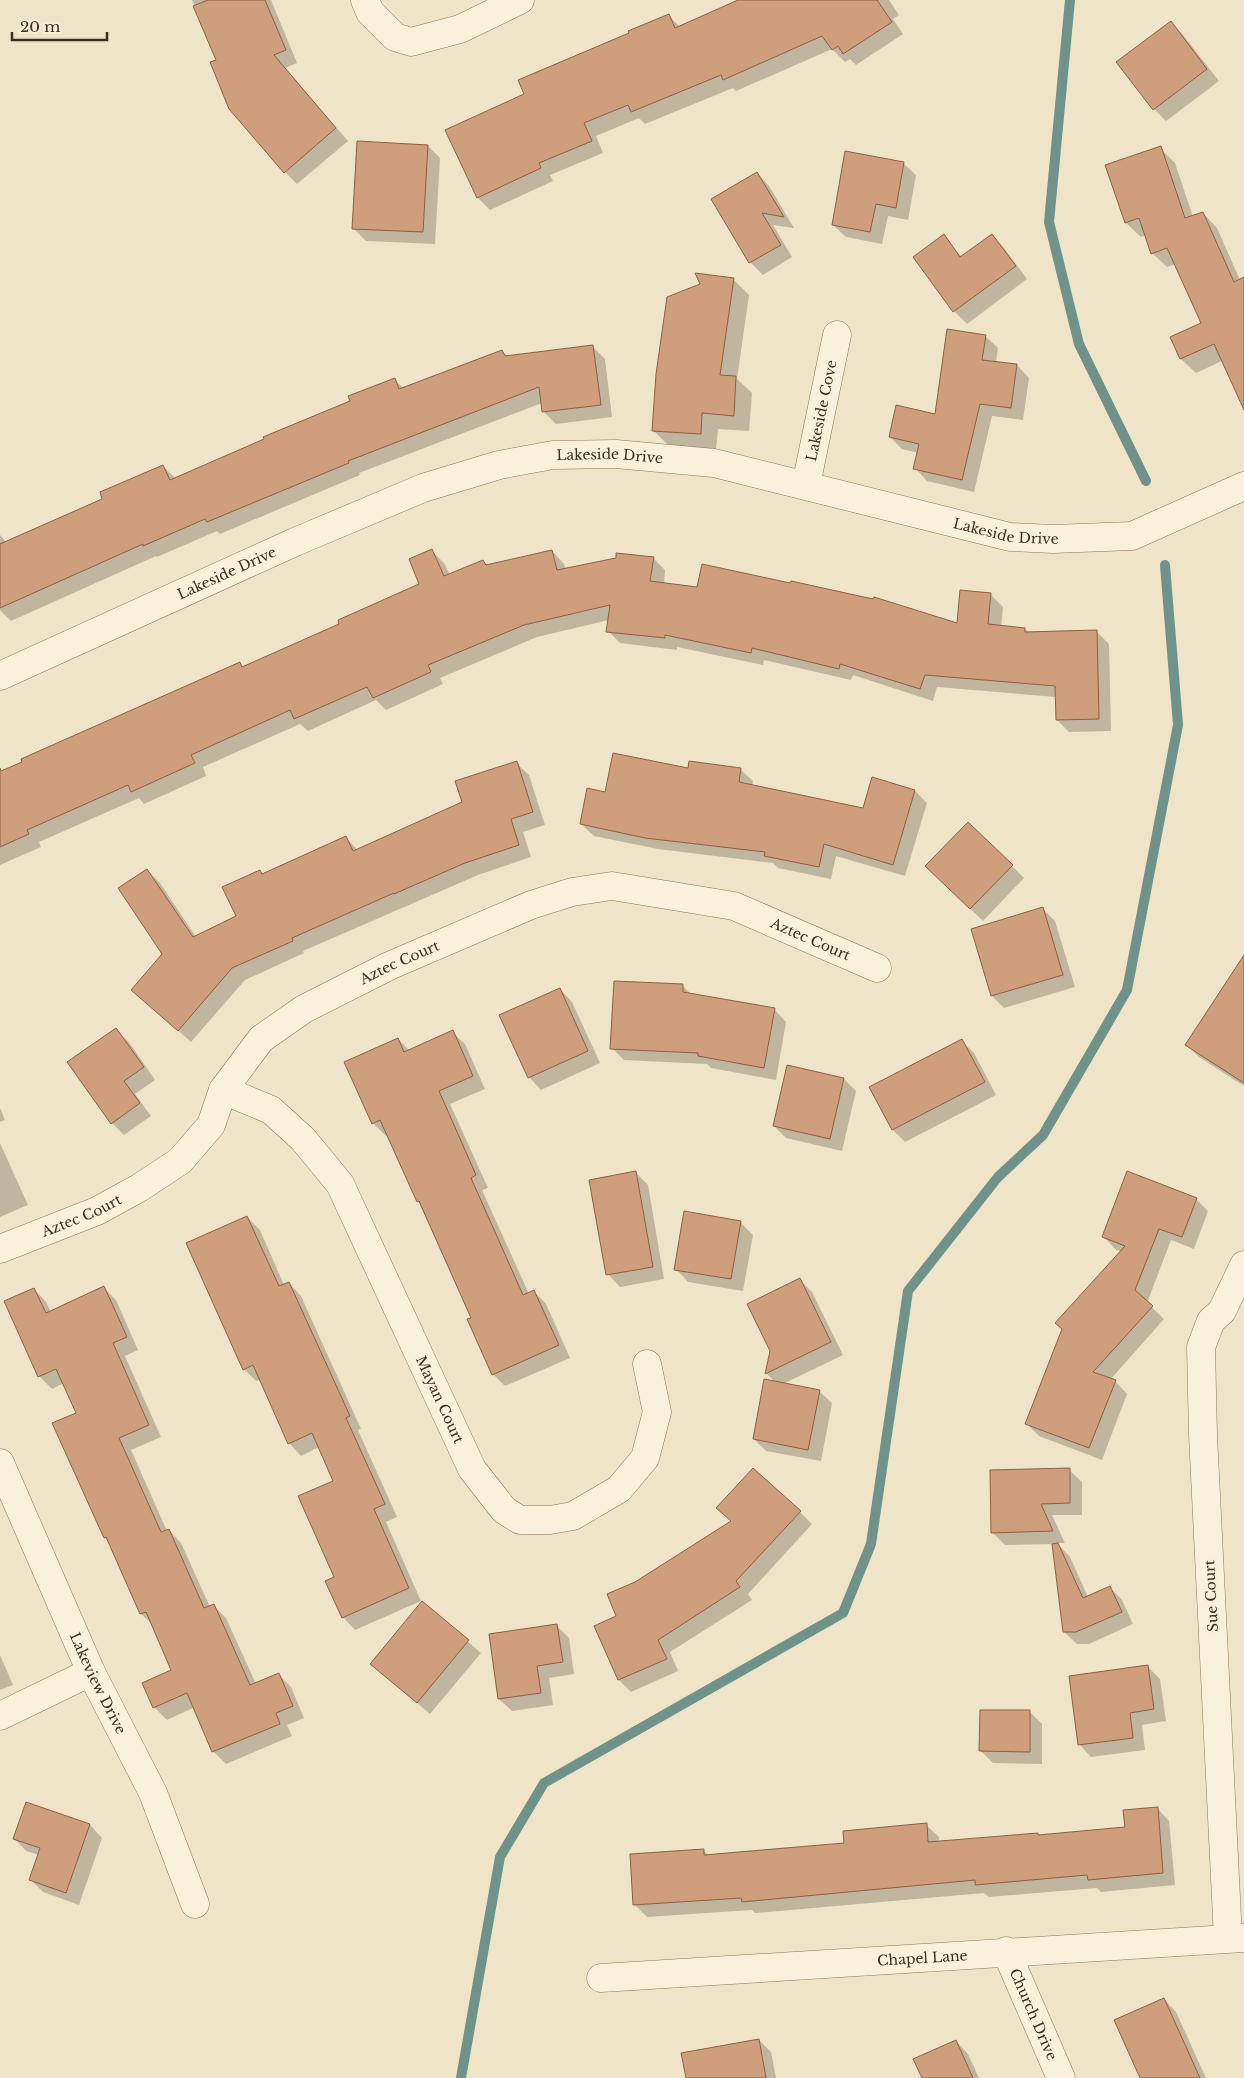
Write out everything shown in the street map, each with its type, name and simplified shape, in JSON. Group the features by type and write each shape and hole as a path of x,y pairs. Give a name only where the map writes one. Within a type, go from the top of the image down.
{"street":[{"path":"364,0 370,12 395,37 411,42 460,28 520,0"},
{"name":"Lakeside Cove","path":"806,485 838,335"},
{"name":"Lakeside Drive","path":"0,676 295,542 423,488 499,465 552,455 616,454 714,462 1010,537 1053,539 1132,536 1244,486"},
{"name":"Aztec Court","path":"0,1249 97,1211 140,1188 180,1161 211,1125 223,1090 261,1039 304,1009 398,962 531,905 572,892 612,886 734,906 877,968"},
{"name":"Mayan Court","path":"223,1090 271,1110 303,1139 340,1184 472,1469 504,1510 520,1520 550,1520 573,1516 619,1489 645,1458 657,1412 647,1364"},
{"name":"Sue Court","path":"1236,1938 1203,1436 1200,1347 1211,1321 1222,1311 1244,1265"},
{"name":"Lakeview Drive","path":"0,1463 92,1672 154,1793 195,1904"},
{"path":"0,1716 92,1672"},
{"name":"Chapel Lane","path":"601,1978 1236,1938"},
{"name":"Church Drive","path":"1006,1951 1061,2078"}],"building":[{"path":"208,0 265,0 286,50 274,55 336,128 284,173 229,109 210,62 216,60 193,6"},
{"path":"738,0 877,0 892,22 843,54 838,46 832,50 822,36 723,80 721,75 631,112 628,105 584,123 592,141 539,163 541,168 477,198 445,130 524,94 518,80 629,33 628,31 669,14 675,28"},
{"path":"1171,21 1207,69 1153,110 1116,62"},
{"path":"357,141 428,145 423,232 352,229"},
{"path":"1161,146 1185,218 1203,212 1234,282 1244,277 1244,410 1214,344 1180,359 1170,337 1201,323 1167,248 1151,254 1139,218 1125,223 1105,165"},
{"path":"845,151 904,162 896,208 876,204 870,232 832,225"},
{"path":"757,172 784,217 762,213 781,245 749,263 711,199"},
{"path":"944,234 960,257 992,234 1016,266 953,312 913,257"},
{"path":"695,273 734,278 720,375 736,376 734,416 702,413 701,434 652,431 656,374 667,297 700,284"},
{"path":"947,329 986,335 982,360 1017,364 1011,408 980,404 962,480 913,469 919,444 889,437 896,405 935,414"},
{"path":"593,345 601,405 542,412 539,387 348,461 349,463 207,522 205,519 143,546 143,544 0,608 0,544 102,499 100,492 163,465 170,480 264,439 263,437 350,401 348,396 395,378 399,389 502,350 505,356"},
{"path":"432,549 444,576 483,560 486,565 552,550 557,570 616,558 616,553 654,557 650,581 697,587 702,564 873,599 874,597 957,623 960,590 991,593 988,624 1025,628 1025,632 1097,630 1099,719 1056,720 1055,686 925,675 920,689 840,664 839,669 752,648 751,653 665,635 665,638 606,632 610,605 524,625 428,665 431,672 373,698 367,687 294,719 290,710 191,755 195,763 131,792 128,785 27,830 29,834 0,847 0,768 1,771 22,762 21,759 240,662 242,667 339,624 338,620 419,584 409,559"},
{"path":"613,753 688,768 689,761 741,768 739,782 863,808 872,777 915,790 893,865 824,844 819,867 764,856 765,852 645,838 580,824 587,788 605,792"},
{"path":"517,761 533,812 511,819 519,845 465,863 394,893 292,938 293,941 232,968 178,1031 131,990 162,954 118,888 147,869 193,937 236,916 222,887 260,870 262,874 346,836 353,851 462,802 455,781"},
{"path":"968,822 1013,865 970,909 925,866"},
{"path":"1043,907 1063,975 991,996 971,929"},
{"path":"1244,955 1244,1083 1185,1045"},
{"path":"614,981 683,984 683,992 775,1008 764,1068 698,1056 698,1053 610,1049"},
{"path":"560,988 588,1051 528,1078 499,1015"},
{"path":"116,1028 144,1067 124,1081 140,1103 111,1124 67,1062"},
{"path":"453,1030 473,1076 439,1091 476,1175 471,1178 523,1295 534,1290 559,1345 492,1375 467,1319 471,1318 419,1201 417,1202 380,1120 372,1124 344,1062 398,1038 404,1052"},
{"path":"962,1039 985,1082 892,1130 869,1087"},
{"path":"787,1065 844,1078 830,1139 773,1126"},
{"path":"636,1171 653,1267 606,1275 589,1180"},
{"path":"1127,1171 1197,1198 1182,1237 1159,1229 1135,1290 1153,1306 1093,1372 1116,1380 1089,1448 1025,1424 1062,1329 1055,1323 1125,1246 1102,1237"},
{"path":"684,1211 741,1221 731,1279 674,1270"},
{"path":"247,1216 279,1286 289,1282 350,1416 346,1418 385,1504 374,1509 409,1588 342,1618 325,1581 334,1577 298,1496 333,1481 312,1433 288,1444 253,1365 243,1370 186,1243"},
{"path":"800,1278 831,1342 765,1374 770,1351 747,1304"},
{"path":"104,1286 127,1337 113,1343 149,1425 119,1438 161,1532 169,1529 204,1608 214,1604 250,1685 279,1673 293,1706 276,1713 280,1724 212,1752 187,1693 153,1708 142,1683 171,1670 146,1612 140,1614 52,1423 76,1413 56,1369 38,1377 4,1301 34,1288 46,1313"},
{"path":"764,1379 820,1390 808,1450 753,1439"},
{"path":"753,1468 801,1511 736,1581 740,1587 658,1640 667,1659 618,1680 594,1626 616,1616 607,1594 635,1582 731,1521 716,1508"},
{"path":"1070,1468 1070,1503 1041,1504 1053,1531 991,1533 990,1470"},
{"path":"1058,1543 1083,1598 1110,1586 1122,1612 1076,1632 1063,1632 1052,1544"},
{"path":"422,1601 469,1640 417,1703 370,1664"},
{"path":"557,1624 563,1662 537,1666 541,1693 498,1699 489,1634"},
{"path":"1148,1665 1154,1709 1130,1713 1133,1738 1078,1745 1069,1676"},
{"path":"980,1710 1030,1710 1030,1752 979,1751"},
{"path":"26,1802 90,1824 66,1893 29,1880 40,1848 13,1839"},
{"path":"1158,1807 1163,1873 1088,1880 1087,1875 975,1885 975,1880 742,1902 741,1898 633,1905 630,1854 704,1849 704,1855 844,1843 843,1831 927,1823 928,1842 1038,1833 1038,1835 1125,1827 1123,1810"},
{"path":"1164,1998 1200,2078 1140,2078 1114,2020"},
{"path":"759,2039 766,2078 686,2078 681,2053"},
{"path":"956,2040 973,2078 922,2078 913,2059"}],"waterway":[{"path":"1070,0 1049,222 1079,344 1146,481"},
{"path":"461,2078 500,1857 544,1783 843,1613 871,1544 908,1291 998,1177 1043,1135 1127,990 1178,725 1165,565"}]}
